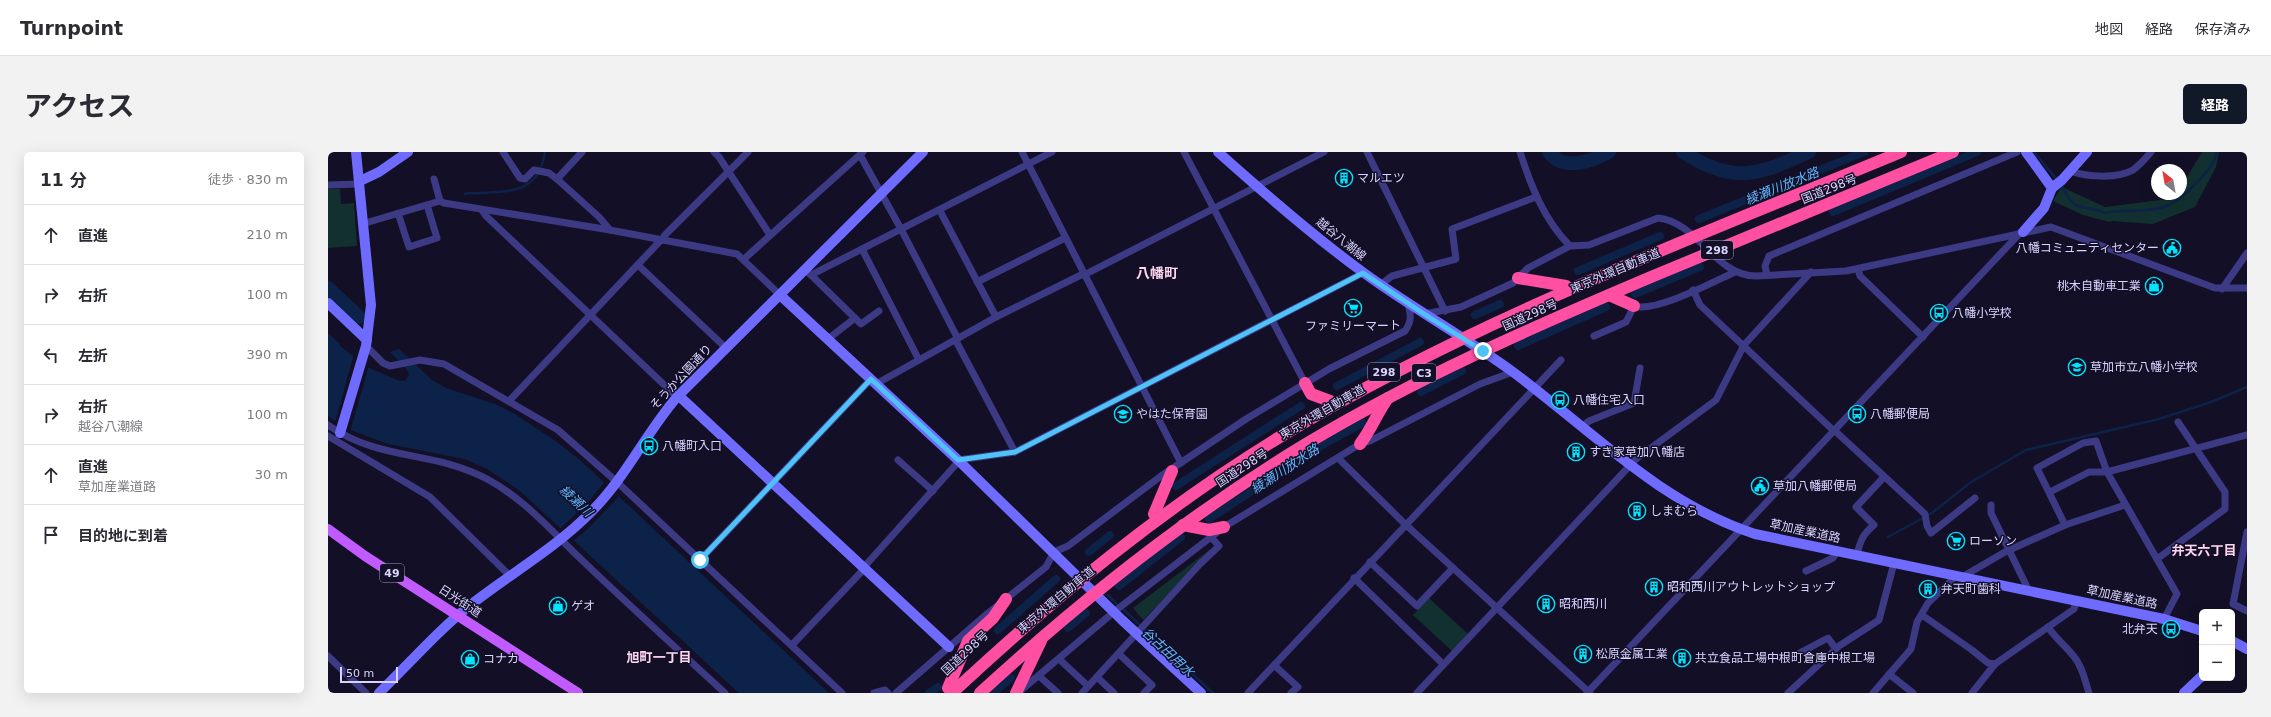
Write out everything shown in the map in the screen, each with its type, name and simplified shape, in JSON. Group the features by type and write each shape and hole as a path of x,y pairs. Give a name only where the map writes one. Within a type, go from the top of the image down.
{"highway":[{"name":"国道298号","path":"948,691 994,644 1077,574 1154,514 1254,446 1330,400 1457,335 1566,286 1885,152"},
{"name":"東京外環自動車道","path":"948,691 1036,616 1155,521 1244,460 1325,410 1413,364 1513,316 1901,152"},
{"name":"東京外環自動車道","path":"970,693 1084,593 1163,531 1244,475 1326,424 1412,378 1532,321 1936,152"},
{"name":"国道298号","path":"980,693 1043,636 1095,592 1183,525 1307,443 1389,398 1483,351 1609,295 1953,152"},
{"path":"1518,278 1566,286"},
{"path":"1609,295 1634,306"},
{"path":"1305,383 1311,394 1330,400"},
{"path":"1360,444 1371,430 1382,405 1389,398"},
{"path":"1154,514 1176,467"},
{"path":"1183,525 1209,530 1224,527"},
{"path":"948,691 968,641 993,618 1006,599"},
{"path":"1017,693 1043,636"}],"main road":[{"name":"日光街道","path":"328,529 365,556 578,693"}],"street":[{"path":"341,430 366,346 371,306 356,152"},
{"path":"328,185 360,182 379,172 408,152"},
{"path":"503,152 520,178 525,179 534,170 549,173 558,179 603,221 610,230"},
{"path":"558,179 582,152"},
{"path":"714,152 729,171 770,235"},
{"path":"510,400 662,240 664,236 748,152"},
{"name":"そうか公園通り","path":"379,693 457,615 564,538 616,483 654,426 678,396 780,295 808,273 881,194 923,152"},
{"path":"1022,152 1142,387 1176,467"},
{"path":"879,312 861,324 808,273 862,249 940,211 1052,152"},
{"path":"1184,152 1305,383"},
{"name":"越谷八潮線","path":"1218,152 1363,273 1457,335"},
{"path":"700,560 873,381 919,360 996,317 1214,209 1324,152"},
{"path":"1367,152 1445,311"},
{"path":"1520,152 1536,197 1554,228 1570,246"},
{"path":"1767,275 1765,266 1769,256 2017,152"},
{"path":"2026,152 2052,188"},
{"path":"1338,458 1405,524 1588,693 2022,232 2044,208 2052,188 2070,171 2086,152"},
{"path":"2070,171 2081,174 2095,175 2132,171 2142,163 2151,152"},
{"path":"744,259 862,154 881,194 902,229 1015,452"},
{"path":"434,179 440,201"},
{"path":"1380,285 1392,276 1456,259 1452,229 1536,197"},
{"path":"362,224 440,201 482,210 610,230 737,254 959,461 1201,693"},
{"path":"398,213 409,247 437,238 427,205"},
{"path":"482,210 486,216 590,315 865,567 949,647"},
{"path":"940,211 996,317"},
{"path":"1424,314 1461,307 1518,278 1528,268 1570,246 1589,245 1658,218 1675,223 1735,272 1745,276 1858,268 2051,227 2222,289 2247,288"},
{"path":"977,282 1065,238"},
{"path":"862,249 919,360"},
{"path":"2222,289 2247,253"},
{"path":"638,264 726,348"},
{"path":"1858,268 1860,276 1923,336"},
{"path":"1594,336 1626,322 1634,306 1651,308 1735,272"},
{"path":"1417,693 1461,644 1630,466 1716,400 1744,345 1811,272"},
{"path":"792,645 865,567 959,461 1015,452 1363,273"},
{"path":"1693,290 1700,305 1925,514 1927,526 1931,533 1975,498"},
{"path":"328,303 383,363 390,366 400,365 414,360 444,364 510,400 558,430 792,645 842,693"},
{"path":"896,693 1006,599 1046,567 1054,552 1068,546 1110,513 1246,419 1305,383 1405,331 1411,323 1408,304"},
{"path":"828,339 855,318"},
{"name":"草加産業道路","path":"1457,335 1513,372 1630,466 1694,507 1741,529 1837,551 2164,619 2199,629"},
{"path":"1248,693 1354,578 1561,360"},
{"path":"1582,427 1589,421 1634,403 1640,368"},
{"path":"1017,693 1115,611 1224,527 1360,444 1370,441 1480,384 1513,372"},
{"path":"2157,559 2225,509 2225,492 2198,449 2178,422"},
{"path":"328,425 341,430 358,443 377,450 457,465 472,471 508,492 564,538 725,693"},
{"path":"2050,492 2089,472 2107,472 2247,435"},
{"path":"328,436 430,497 510,576"},
{"path":"2065,525 2037,468 2083,443 2096,441 2107,472 2177,594 2164,619"},
{"path":"898,460 933,491"},
{"path":"1857,555 1859,542 1865,533 1874,525 1856,507 1884,477"},
{"path":"1873,693 1911,649 1917,622 1933,597 1959,576 2010,550 2065,525 2126,504"},
{"path":"1991,505 1991,513 2029,591"},
{"path":"2247,532 2233,604 2247,611"},
{"path":"1082,693 1200,564 1219,546 1211,537"},
{"path":"1806,571 1833,558 1837,551"},
{"path":"1370,562 1417,606 1453,568"},
{"path":"1788,693 1836,649 1879,620 1894,563"},
{"path":"1354,578 1444,664"},
{"path":"1972,693 1995,664 2074,609 2076,601"},
{"path":"1922,615 1988,663 1995,664"},
{"path":"2048,627 2054,637 2075,658 2082,670 2089,693"},
{"path":"1790,658 1828,638 1836,649"},
{"path":"2235,643 2247,649"},
{"path":"1119,654 1152,685 1144,693"},
{"path":"328,656 366,693"},
{"path":"1059,659 1088,686"},
{"path":"1274,665 1298,688 1291,693"},
{"path":"1889,674 1903,690 1913,693"},
{"path":"1039,676 1058,693"},
{"path":"1097,677 1114,693"},
{"path":"2184,693 2199,679"},
{"path":"874,693 885,690 888,693"}],"green space":[{"path":"2202,152 2219,152 2216,167 2195,207 2153,224 2110,222 2083,215 2053,201 2062,187 2105,207 2160,200 2187,200 2187,177"},
{"path":"328,189 340,189 341,204 354,203 357,246 328,248"},
{"path":"1212,548 1143,620 1133,608"},
{"path":"1429,598 1468,634 1452,651 1413,615"}],"water":[{"name":"綾瀬川","path":"328,333 340,344 339,345 367,367 400,381 405,381 409,375 407,370 390,352 399,349 432,380 446,388 495,404 515,414 557,442 580,460 829,693 739,693 520,491 487,469 465,459 388,444 348,429 328,416"}],"pier":[{"path":"354,354 369,365 350,432 335,423"},
{"path":"605,481 620,495 590,527 573,541 560,529 591,499"}],"waterway":[{"path":"465,194 513,190 523,187 537,175 542,165 545,152"},
{"path":"1549,152 1562,162 1570,163 1578,163 1595,159 1609,152"},
{"path":"1683,152 1717,169 1732,173 1760,171 1809,152"},
{"name":"綾瀬川放水路","path":"1699,219 1864,152"},
{"name":"綾瀬川放水路","path":"1833,212 1977,152"},
{"path":"2034,152 2058,181"},
{"path":"2061,185 2075,205 2105,213 2157,209 2169,205 2198,182 2211,166 2217,152"},
{"name":"綾瀬川放水路","path":"1578,271 1660,236"},
{"name":"綾瀬川放水路","path":"1635,294 1700,267"},
{"path":"328,288 359,317"},
{"name":"綾瀬川放水路","path":"1475,315 1500,304"},
{"name":"綾瀬川放水路","path":"1518,346 1606,307"},
{"name":"綾瀬川放水路","path":"1337,386 1420,342"},
{"name":"綾瀬川放水路","path":"1421,392 1462,371"},
{"path":"1888,537 1932,513 1971,482 2026,450 2159,419 2211,402 2247,387"},
{"name":"綾瀬川放水路","path":"1176,486 1301,406"},
{"name":"綾瀬川放水路","path":"1209,519 1326,443 1363,423"},
{"name":"綾瀬川放水路","path":"1089,552 1110,535"},
{"name":"綾瀬川放水路","path":"1119,586 1181,537"},
{"name":"綾瀬川放水路","path":"998,630 1056,579"},
{"name":"谷古田用水","path":"1108,595 1117,604"},
{"name":"谷古田用水","path":"1124,610 1213,693"},
{"name":"綾瀬川放水路","path":"1068,628 1086,613"},
{"name":"綾瀬川放水路","path":"993,693 1011,678"},
{"name":"綾瀬川放水路","path":"929,693 938,687"}],"place":[{"name":"マルエツ","path":"1344,178"},
{"name":"八幡コミュニティセンター","path":"2172,248"},
{"name":"桃木自動車工業","path":"2154,286"},
{"name":"ファミリーマート","path":"1353,308"},
{"name":"八幡小学校","path":"1939,313"},
{"name":"草加市立八幡小学校","path":"2077,367"},
{"name":"八幡住宅入口","path":"1560,400"},
{"name":"やはた保育園","path":"1123,414"},
{"name":"八幡郵便局","path":"1857,414"},
{"name":"八幡町入口","path":"649,446"},
{"name":"すき家草加八幡店","path":"1576,452"},
{"name":"草加八幡郵便局","path":"1760,486"},
{"name":"しまむら","path":"1637,511"},
{"name":"ローソン","path":"1956,541"},
{"name":"昭和西川アウトレットショップ","path":"1654,587"},
{"name":"弁天町歯科","path":"1928,589"},
{"name":"昭和西川","path":"1546,604"},
{"name":"ゲオ","path":"558,606"},
{"name":"北弁天","path":"2171,629"},
{"name":"松原金属工業","path":"1583,654"},
{"name":"共立食品工場中根町倉庫中根工場","path":"1682,658"},
{"name":"コナカ","path":"470,659"}],"district":[{"name":"八幡町","path":"1157,273"},
{"name":"弁天六丁目","path":"2204,550"},
{"name":"旭町一丁目","path":"659,657"}],"route":[{"path":"700,560 716,545 871,379 958,460 1015,452 1363,273 1483,351"}]}
